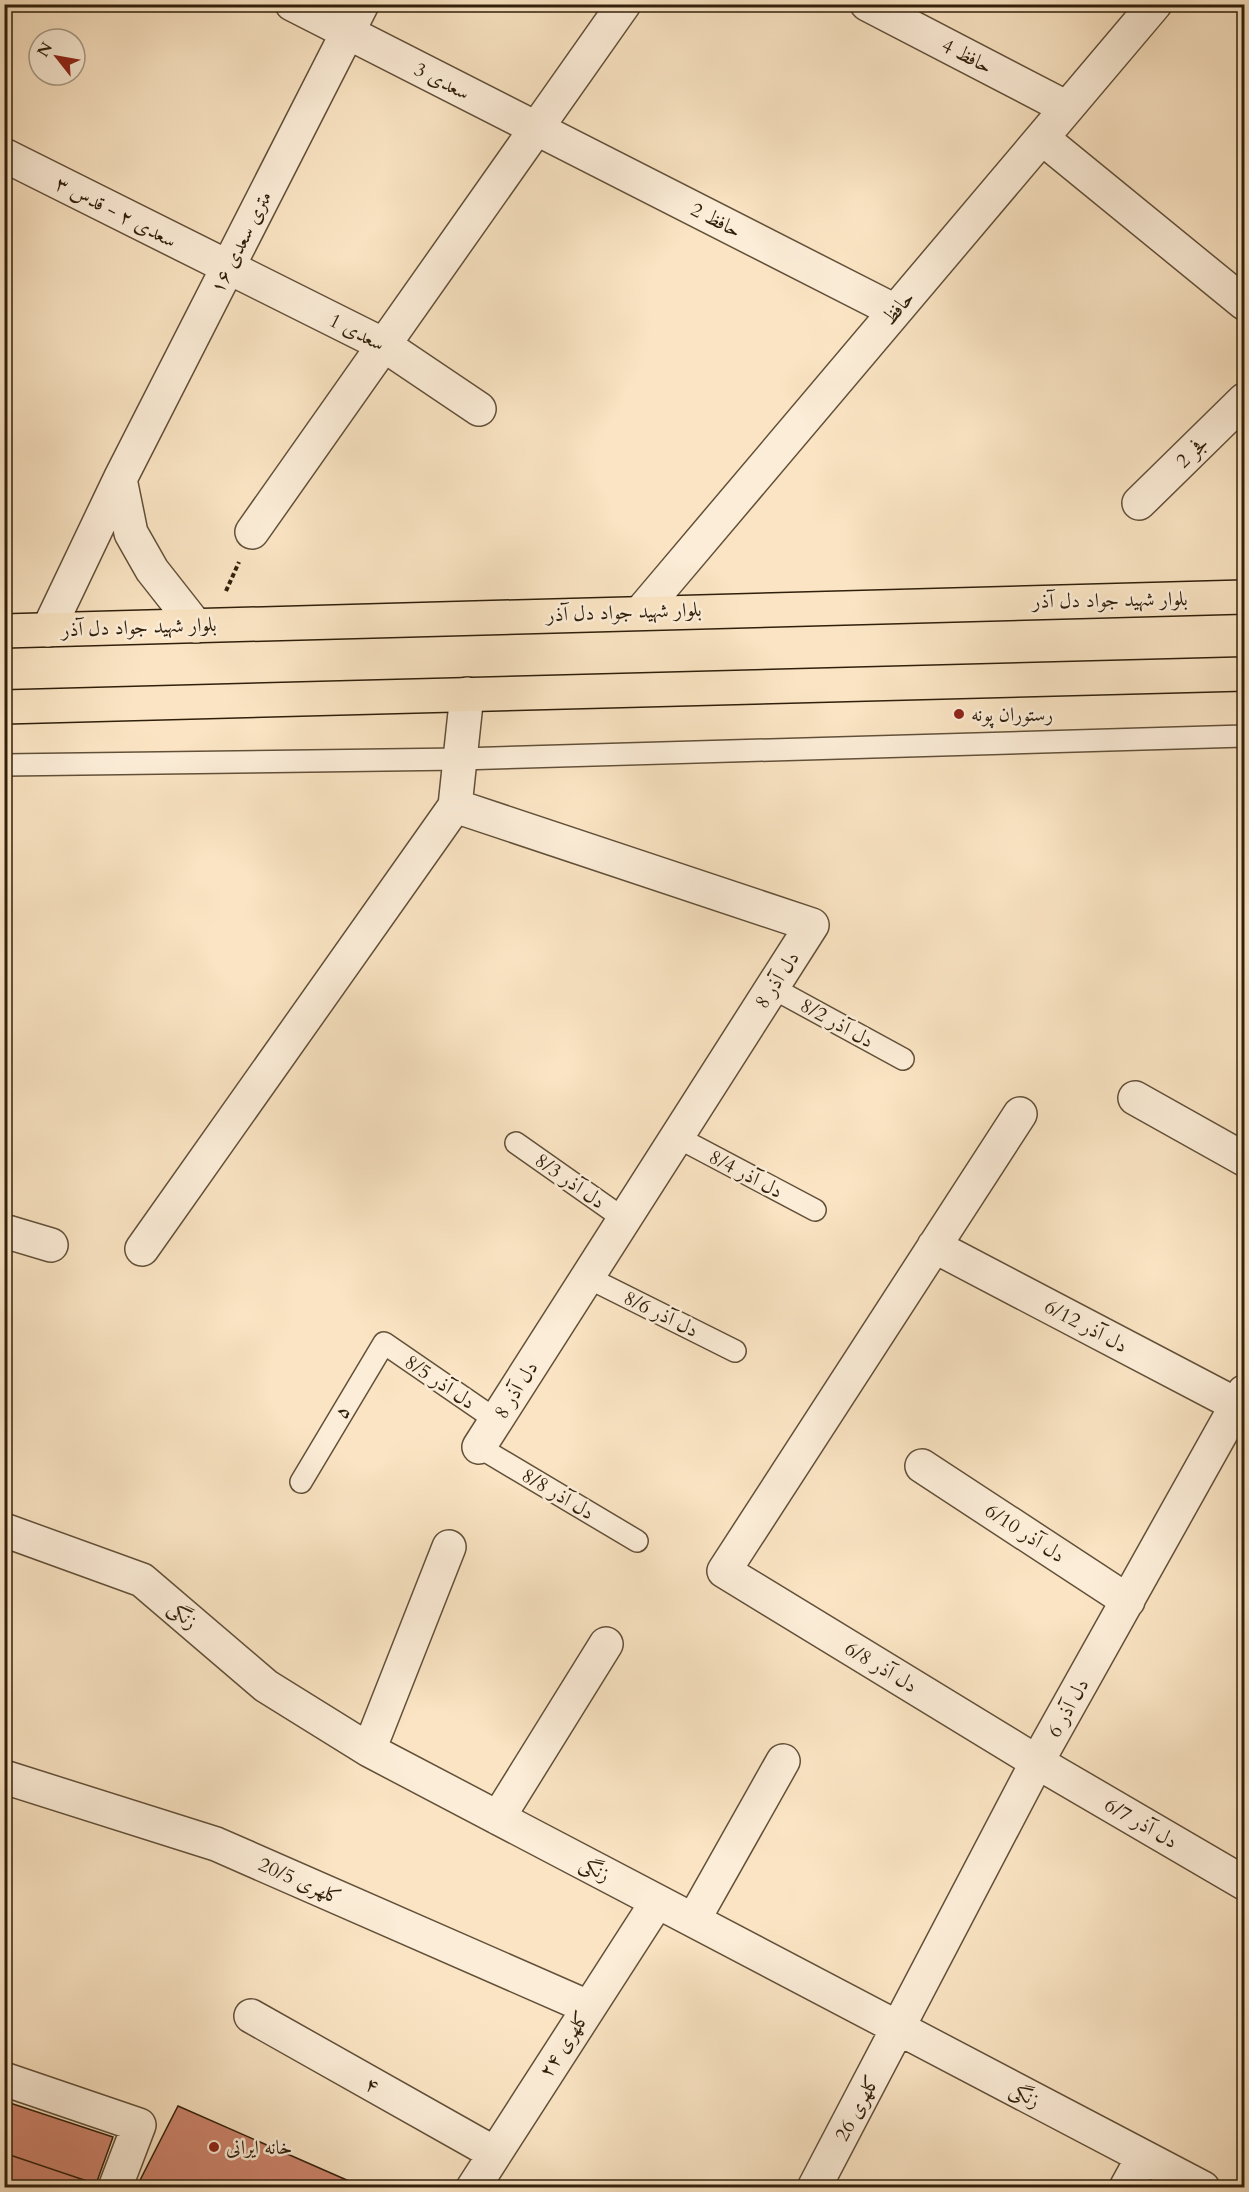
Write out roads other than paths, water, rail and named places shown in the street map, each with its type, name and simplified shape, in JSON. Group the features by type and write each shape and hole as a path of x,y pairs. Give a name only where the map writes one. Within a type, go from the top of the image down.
{"main road":[{"name":"بلوار شهید جواد دل آذر","path":"4,631 1245,597"},
{"path":"4,707 1245,674"}],"street":[{"name":"سعدی 3","path":"292,4 355,19 536,129"},
{"path":"252,532 624,4"},
{"name":"حافظ 4","path":"867,4 1067,108"},
{"name":"حافظ","path":"641,612 1155,4"},
{"name":"۱۶ متری سعدی","path":"48,630 120,479 355,19"},
{"name":"حافظ 2","path":"536,129 895,311"},
{"path":"1042,138 1245,303"},
{"name":"سعدی ۲ - قدس ۳","path":"4,156 228,268"},
{"name":"سعدی 1","path":"228,268 384,345 479,409"},
{"name":"فجر 2","path":"1139,503 1245,400"},
{"path":"120,479 131,533 152,570 204,625"},
{"path":"142,1249 455,806 467,694"},
{"name":"دل آذر 8","path":"455,806 812,924 479,1447"},
{"path":"1135,1098 1245,1159"},
{"path":"934,1246 1020,1114"},
{"path":"4,1231 51,1245"},
{"name":"دل آذر 6/12","path":"934,1246 1241,1398"},
{"name":"دل آذر 6/8","path":"934,1246 724,1571 1038,1762"},
{"name":"دل آذر 6","path":"899,2029 1038,1762 1241,1398"},
{"name":"دل آذر 6/10","path":"922,1466 1128,1601"},
{"name":"زنگی","path":"4,1530 142,1580 267,1686 369,1750 1203,2187"},
{"path":"369,1750 449,1548"},
{"path":"498,1818 606,1644"},
{"path":"694,1919 783,1761"},
{"name":"دل آذر 6/7","path":"1038,1762 1245,1883"},
{"name":"کلهری 20/5","path":"4,1778 216,1844 588,2007"},
{"name":"کلهری ۲۴","path":"472,2187 657,1902"},
{"name":"۴","path":"251,2016 494,2153"},
{"name":"کلهری 26","path":"814,2187 899,2029"},
{"path":"4,2079 139,2125 115,2187"},
{"path":"1126,2187 1143,2157"}],"lane":[{"path":"4,765 460,759 1245,736"},
{"name":"دل آذر 8/2","path":"771,987 903,1059"},
{"name":"دل آذر 8/4","path":"676,1137 815,1210"},
{"name":"دل آذر 8/3","path":"516,1143 624,1219"},
{"name":"دل آذر 8/6","path":"587,1277 735,1351"},
{"name":"دل آذر 8/5","path":"384,1343 496,1420"},
{"name":"۵","path":"301,1482 384,1343"},
{"name":"دل آذر 8/8","path":"479,1447 638,1541"}],"place":[{"name":"رستوران پونه","path":"959,714"},
{"name":"خانه ایرانی","path":"214,2147"}]}
